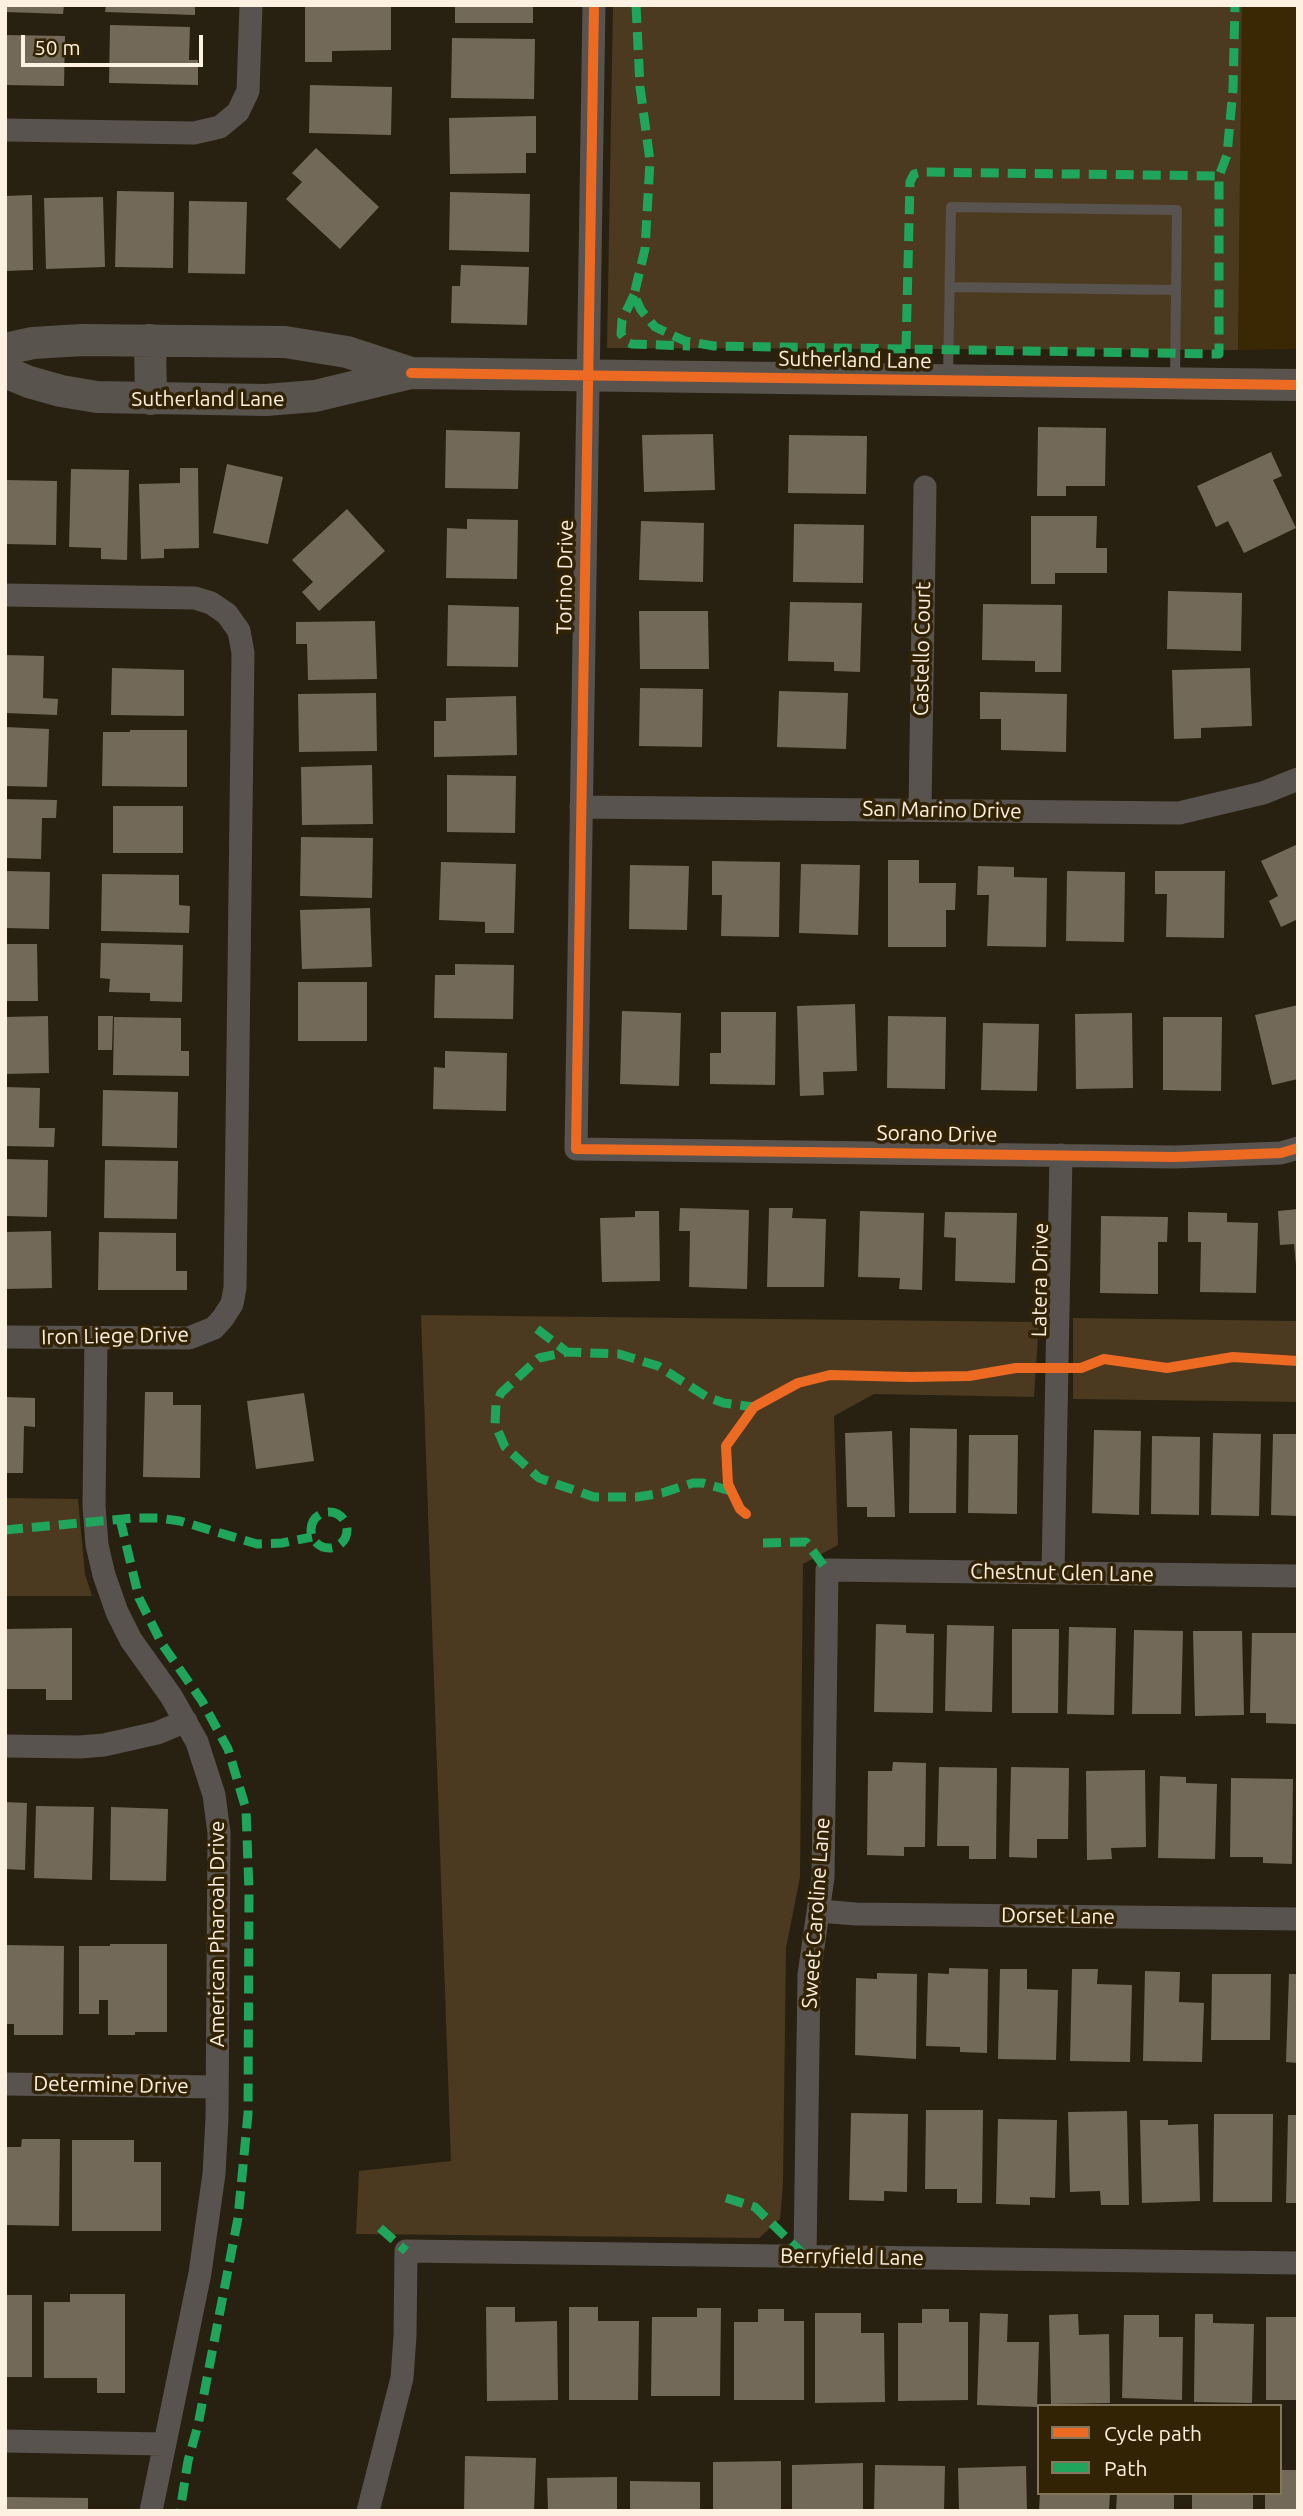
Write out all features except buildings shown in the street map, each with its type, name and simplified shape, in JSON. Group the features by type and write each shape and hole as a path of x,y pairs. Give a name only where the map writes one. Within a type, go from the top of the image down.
{"street":[{"path":"5,130 194,132 220,127 236,115 246,98 250,81 251,5"},
{"name":"Torino Drive","path":"576,1149 593,5"},
{"name":"Sutherland Lane","path":"5,349 33,343 82,340 285,342 347,352 411,373"},
{"path":"149,340 151,399"},
{"name":"Sutherland Lane","path":"5,372 29,382 73,394 151,399 290,400 346,390 411,373 1298,385"},
{"name":"Castello Court","path":"920,810 925,487"},
{"name":"Iron Liege Drive","path":"5,595 195,598 220,607 232,619 239,631 243,653 235,1288 230,1307 221,1321 205,1333 189,1338 5,1337"},
{"name":"San Marino Drive","path":"581,807 1179,813 1263,793 1298,779"},
{"name":"Sorano Drive","path":"576,1149 1175,1157 1281,1153 1298,1148"},
{"name":"Latera Drive","path":"1054,1573 1061,1155"},
{"name":"American Pharoah Drive","path":"96,1338 94,1506 97,1545 104,1575 117,1612 131,1640 186,1721 208,1772 219,1833 214,2175 205,2245 151,2511"},
{"name":"Chestnut Glen Lane","path":"827,1570 1298,1576"},
{"name":"Sweet Caroline Lane","path":"805,2256 808,1992 812,1943 823,1877 827,1570"},
{"path":"5,1746 104,1745 157,1732 186,1721"},
{"name":"Dorset Lane","path":"819,1911 856,1914 1298,1919"},
{"name":"Determine Drive","path":"5,2084 217,2087"},
{"name":"Berryfield Lane","path":"368,2511 402,2378 406,2251 1298,2263"},
{"path":"5,2441 163,2444"}],"lane":[{"path":"948,380 951,207 1027,208 1177,210 1175,383"},
{"path":"950,287 1176,290"}],"shaded area":[{"path":"613,5 1242,5 1238,350 607,348"},
{"path":"1242,5 1298,5 1298,349 1238,350"},
{"path":"421,1315 1039,1322 1034,1397 874,1394 834,1416 838,1545 803,1564 800,1877 786,1948 783,2183 780,2219 759,2238 356,2234 359,2171 451,2161"},
{"path":"1073,1318 1298,1321 1298,1402 1073,1399"},
{"path":"5,1498 78,1499 85,1574 92,1596 5,1596"}],"marked path":[{"path":"636,5 640,87 650,161 645,249 634,295 641,310 655,327 685,341 714,346 1219,354 1219,176 1227,155 1233,89 1235,5"},
{"path":"906,349 910,182 914,174 1219,176"},
{"path":"634,295 622,320 621,334 627,342 690,346"},
{"path":"537,1329 567,1352"},
{"path":"731,1491 693,1483 662,1493 637,1497 594,1497 539,1478 505,1447 495,1424 496,1404 501,1393 539,1358 567,1352 619,1354 658,1366 707,1397 724,1403 754,1407"},
{"path":"329,1512 342,1517 347,1530 342,1543 329,1548 316,1543 311,1530 316,1517 329,1512"},
{"path":"5,1530 158,1518 180,1521 257,1544 282,1543 312,1537"},
{"path":"120,1519 139,1598 162,1644 202,1701 228,1749 246,1809 249,1892 248,2114 238,2218 180,2511"},
{"path":"763,1543 806,1542 827,1570"},
{"path":"726,2198 755,2207 805,2256"},
{"path":"380,2228 406,2251"}],"cycle path":[{"path":"594,5 576,1149 1175,1157 1281,1153 1298,1148"},
{"path":"411,373 1298,385"},
{"path":"746,1514 740,1509 728,1484 726,1446 754,1407 798,1383 830,1375 969,1376 1016,1368 1081,1368 1104,1359 1167,1368 1233,1357 1298,1361"}]}
